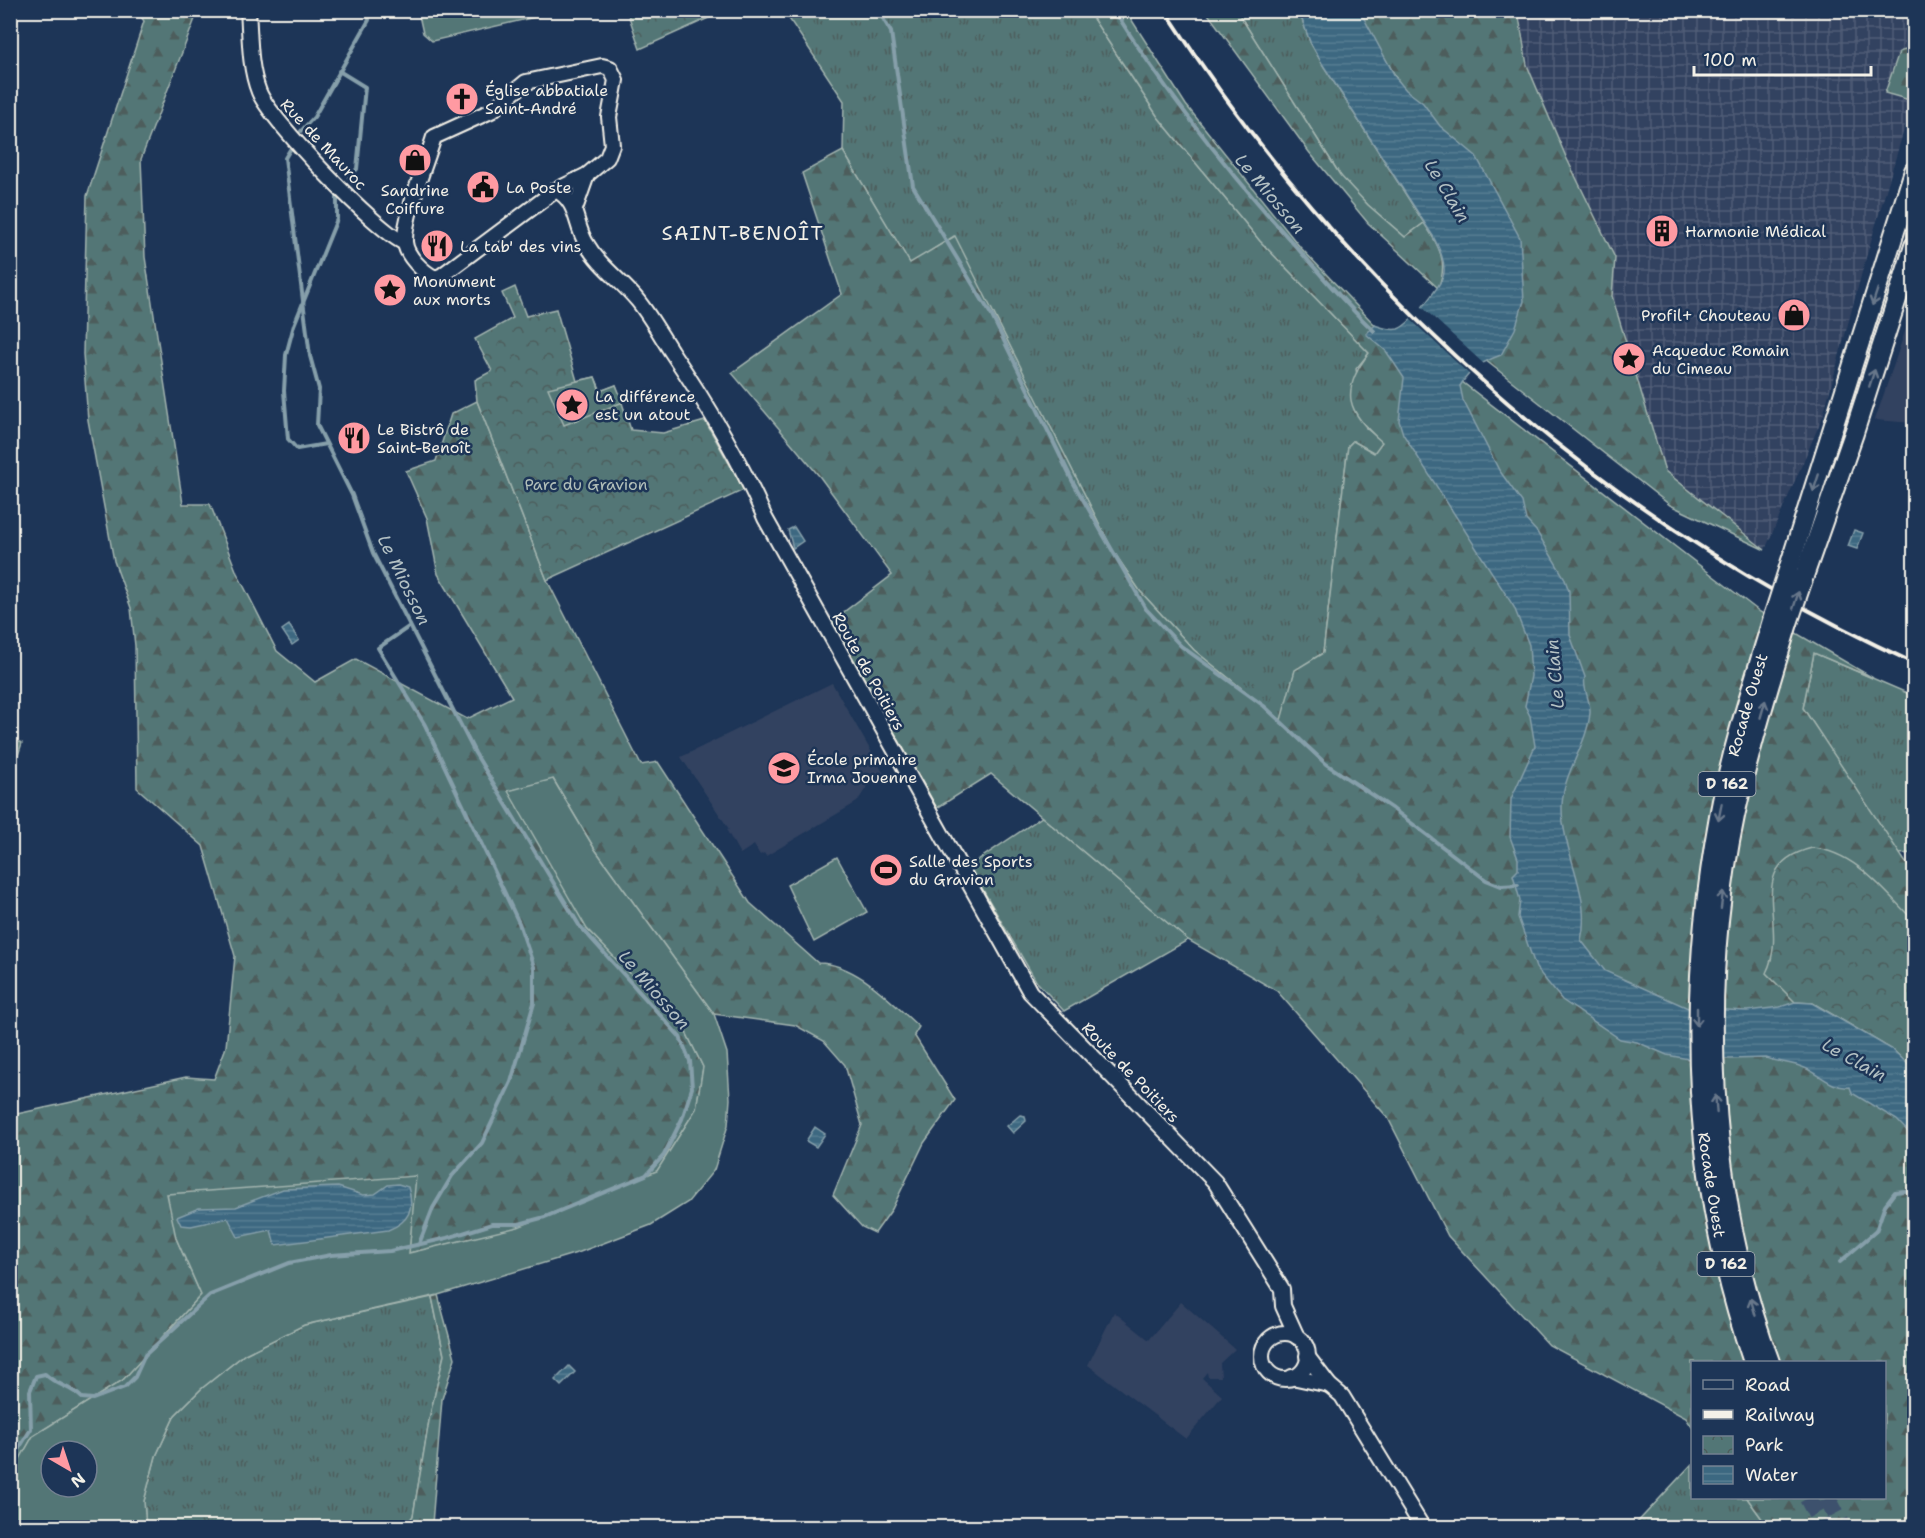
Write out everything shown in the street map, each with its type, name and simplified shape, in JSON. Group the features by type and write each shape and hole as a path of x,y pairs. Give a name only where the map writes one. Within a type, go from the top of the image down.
{"main road":[{"name":"Rocade Ouest","path":"1753,1361 1734,1300 1715,1163 1698,1067 1707,958 1735,817 1781,619 1914,171"},
{"name":"Rocade Ouest","path":"1796,572 1854,433 1914,246"},
{"name":"Rocade Ouest","path":"1715,1163 1734,1226 1750,1298 1770,1361"}],"street":[{"name":"Rue de Mauroc","path":"248,10 252,58 259,92 264,101 287,131 364,211 391,236 405,243 412,258 435,278 441,276 556,190"},
{"path":"405,243 414,199 434,137 491,111 526,82 603,66 610,68 616,80 609,117 612,145 607,158 587,175 556,190"},
{"path":"575,209 587,175"},
{"name":"Route de Poitiers","path":"556,190 567,196 575,209 586,243 603,266 638,301 708,408 751,485 765,518 1030,992 1215,1182 1282,1289 1284,1306 1297,1337"},
{"path":"1284,1306 1272,1337 1263,1352 1266,1369 1281,1378 1292,1377 1329,1385"},
{"path":"1272,1337 1280,1334 1297,1337 1304,1343 1307,1356 1329,1385 1342,1396 1423,1527"},
{"path":"1292,1377 1304,1368 1307,1356"}],"shaded area":[{"path":"1518,11 1914,11 1914,96 1865,261 1823,416 1765,550 1665,471 1612,296 1615,258 1566,157 1527,65"},
{"path":"1914,305 1914,423 1875,420"},
{"name":"École primaire Irma Jouenne","path":"832,683 884,774 870,782 857,802 766,856 764,853 760,855 754,845 740,854 727,831 729,829 681,757"},
{"path":"1181,1302 1235,1349 1220,1363 1221,1377 1208,1377 1207,1372 1202,1378 1222,1396 1186,1439 1088,1365 1114,1312 1149,1340"}],"green space":[{"path":"561,10 432,41 423,33 418,11"},
{"path":"627,10 724,11 640,49"},
{"path":"137,11 198,11 141,159 145,257 183,504 210,504 237,573 277,651 315,682 356,659 467,719 512,697 438,574 427,518 406,471 436,461 451,414 477,401 547,580 641,765 658,762 750,903 818,963 832,965 860,977 919,1027 914,1035 955,1100 924,1143 892,1209 875,1233 862,1227 833,1195 862,1125 845,1065 824,1041 795,1025 714,1014 594,848 553,779 587,929 685,1030 703,1067 696,1109 657,1171 518,1228 409,1253 415,1176 176,1238 201,1295 123,1380 33,1436 11,1475 11,1120 17,1114 186,1077 214,1079 226,1047 235,956 203,846 137,788 135,646 131,608 114,561 88,420 83,354 87,196 144,21"},
{"path":"784,11 1088,11 1158,117 1260,241 1369,353 1356,369 1366,428 1383,442 1375,453 1353,441 1348,446 1323,653 1295,671 1282,721 1194,650 1140,591 1113,551 954,236 910,264 843,151 844,101"},
{"path":"1088,11 1126,11 1186,105 1300,247 1375,325 1444,376 1462,382 1760,612 1873,678 1814,653 1803,708 1914,875 1914,1527 1768,1527 1748,1499 1886,1499 1886,1361 1691,1361 1691,1426 1686,1418 1549,1345 1448,1236 1388,1118 1277,991 1188,940 991,774 937,808 832,621 892,575 820,477 732,373 842,294 802,173 843,151 910,263 955,236 1113,551 1140,591 1194,650 1281,720 1295,670 1323,653 1348,446 1353,441 1374,453 1382,442 1361,421 1351,401 1353,379 1369,353 1260,241 1158,117"},
{"path":"1206,11 1237,11 1340,175 1368,205 1405,237 1424,223 1441,254 1443,270 1438,288 1368,223 1309,152"},
{"path":"1237,11 1299,11 1310,42 1323,65 1424,223 1405,237 1368,205 1342,178"},
{"path":"1360,11 1518,11 1527,65 1566,157 1615,258 1612,296 1665,471 1765,550 1670,505 1485,360 1489,234 1367,28"},
{"path":"1914,47 1913,101 1885,93 1899,52"},
{"name":"Parc du Gravion","path":"515,287 526,316 556,309 577,381 595,377 601,391 616,385 631,430 663,433 705,421 744,490 547,580 477,401 475,380 492,371 475,339 513,318 502,293"},
{"path":"595,377 600,391 616,385 623,402 564,425 548,388"},
{"path":"1814,653 1914,696 1914,853 1898,854 1803,708"},
{"path":"10,739 22,743 11,777"},
{"path":"553,779 594,848 714,1014 727,1053 730,1099 728,1125 714,1170 688,1202 651,1225 580,1252 438,1295 304,1325 245,1354 201,1389 175,1415 156,1456 144,1501 146,1527 11,1528 11,1475 33,1436 123,1380 201,1295 176,1238 167,1194 416,1176 409,1253 518,1227 657,1171 696,1109 703,1067 685,1030 587,929 508,791"},
{"path":"1042,817 1188,940 1064,1011 1036,981 969,866"},
{"path":"1812,848 1828,851 1856,865 1914,921 1914,1070 1893,1050 1813,1003 1795,1002 1766,973 1772,955 1774,936 1772,883 1778,868 1790,857"},
{"path":"837,857 867,912 814,942 787,885"},
{"path":"438,1295 455,1358 442,1399 432,1524 435,1527 404,1528 413,1516 430,1415 444,1355 432,1297"},
{"path":"432,1297 444,1355 430,1415 413,1516 404,1527 223,1528 216,1525 217,1527 146,1527 144,1501 156,1456 175,1415 201,1389 245,1354 304,1325"},
{"path":"1691,1465 1691,1499 1748,1499 1768,1527 1632,1528"}],"water":[{"name":"Le Clain","path":"1299,11 1360,11 1396,78 1406,90 1423,103 1440,126 1476,156 1520,238 1524,301 1515,329 1501,355 1477,366 1460,386 1463,400 1499,470 1522,502 1526,520 1537,532 1564,577 1569,591 1570,635 1585,677 1590,708 1588,725 1566,784 1562,810 1567,842 1583,907 1581,940 1605,971 1688,1008 1747,1011 1780,1007 1795,1002 1812,1003 1893,1050 1914,1070 1914,1138 1897,1120 1852,1093 1850,1087 1833,1084 1802,1067 1766,1058 1694,1060 1667,1055 1637,1042 1620,1039 1562,1000 1536,968 1518,917 1520,900 1513,875 1518,870 1518,859 1510,837 1511,799 1535,746 1530,716 1525,706 1531,676 1529,645 1514,607 1403,434 1399,421 1404,378 1386,351 1366,334 1375,325 1398,329 1418,312 1443,277 1442,258 1433,236 1323,65 1310,42"},
{"path":"794,527 803,541 793,548 788,530"},
{"path":"1854,530 1863,533 1857,549 1848,546"},
{"path":"289,625 299,640 292,645 282,630"},
{"path":"1020,1115 1025,1116 1026,1121 1013,1133 1007,1126"},
{"path":"815,1127 825,1134 816,1147 806,1141"},
{"path":"398,1184 408,1187 410,1208 401,1223 388,1230 275,1245 271,1230 238,1237 228,1218 191,1226 181,1225 177,1217 199,1208 236,1207 283,1189 338,1187 363,1195 375,1194 388,1185"},
{"path":"569,1366 575,1372 561,1386 555,1380"}],"pier":[{"path":"1421,306 1484,364 1470,375 1408,317"}],"waterway":[{"name":"Le Miosson","path":"301,131 314,117 369,20 368,10"},
{"path":"878,10 891,32 913,186 992,316 1073,482 1146,609 1181,646 1264,706 1326,764 1393,809 1486,880 1501,886 1518,885"},
{"name":"Le Miosson","path":"1114,10 1154,71 1219,157 1331,286 1374,331"},
{"path":"339,71 365,87 357,169 349,177"},
{"name":"Le Miosson","path":"10,1463 31,1429 30,1391 36,1376 45,1374 82,1398 93,1399 125,1387 135,1377 145,1355 210,1295 289,1263 331,1255 390,1251 447,1238 492,1224 519,1224 545,1217 646,1175 664,1155 682,1119 692,1088 690,1061 680,1037 579,925 475,753 373,553 352,495 317,425 319,389 310,356 285,158 291,148"},
{"path":"326,444 297,449 288,439 284,391 286,355 294,325 337,219 337,194"},
{"path":"410,626 378,648 425,725 519,923 534,967 534,1003 511,1082 482,1143 452,1176 433,1208 419,1244"},
{"path":"1840,1262 1876,1231 1885,1205 1895,1192 1914,1190"}],"tunnel":[{"path":"1809,1499 1824,1528"},
{"path":"1828,1499 1843,1528"}],"railway":[{"path":"1165,10 1237,114 1316,212 1402,305 1493,390 1591,470 1694,542 1801,606 1914,663"}],"place":[{"name":"Église abbatiale Saint-André","path":"462,99"},
{"name":"Sandrine Coiffure","path":"415,160"},
{"name":"La Poste","path":"483,187"},
{"name":"Harmonie Médical","path":"1662,231"},
{"name":"La tab' des vins","path":"437,246"},
{"name":"Monument aux morts","path":"390,290"},
{"name":"Profil+ Chouteau","path":"1794,315"},
{"name":"Acqueduc Romain du Cimeau","path":"1629,359"},
{"name":"La différence est un atout","path":"572,405"},
{"name":"Le Bistrô de Saint-Benoît","path":"354,438"},
{"name":"École primaire Irma Jouenne","path":"784,768"},
{"name":"Salle des Sports du Gravion","path":"886,870"}],"district":[{"name":"SAINT-BENOÎT","path":"743,233"}]}
